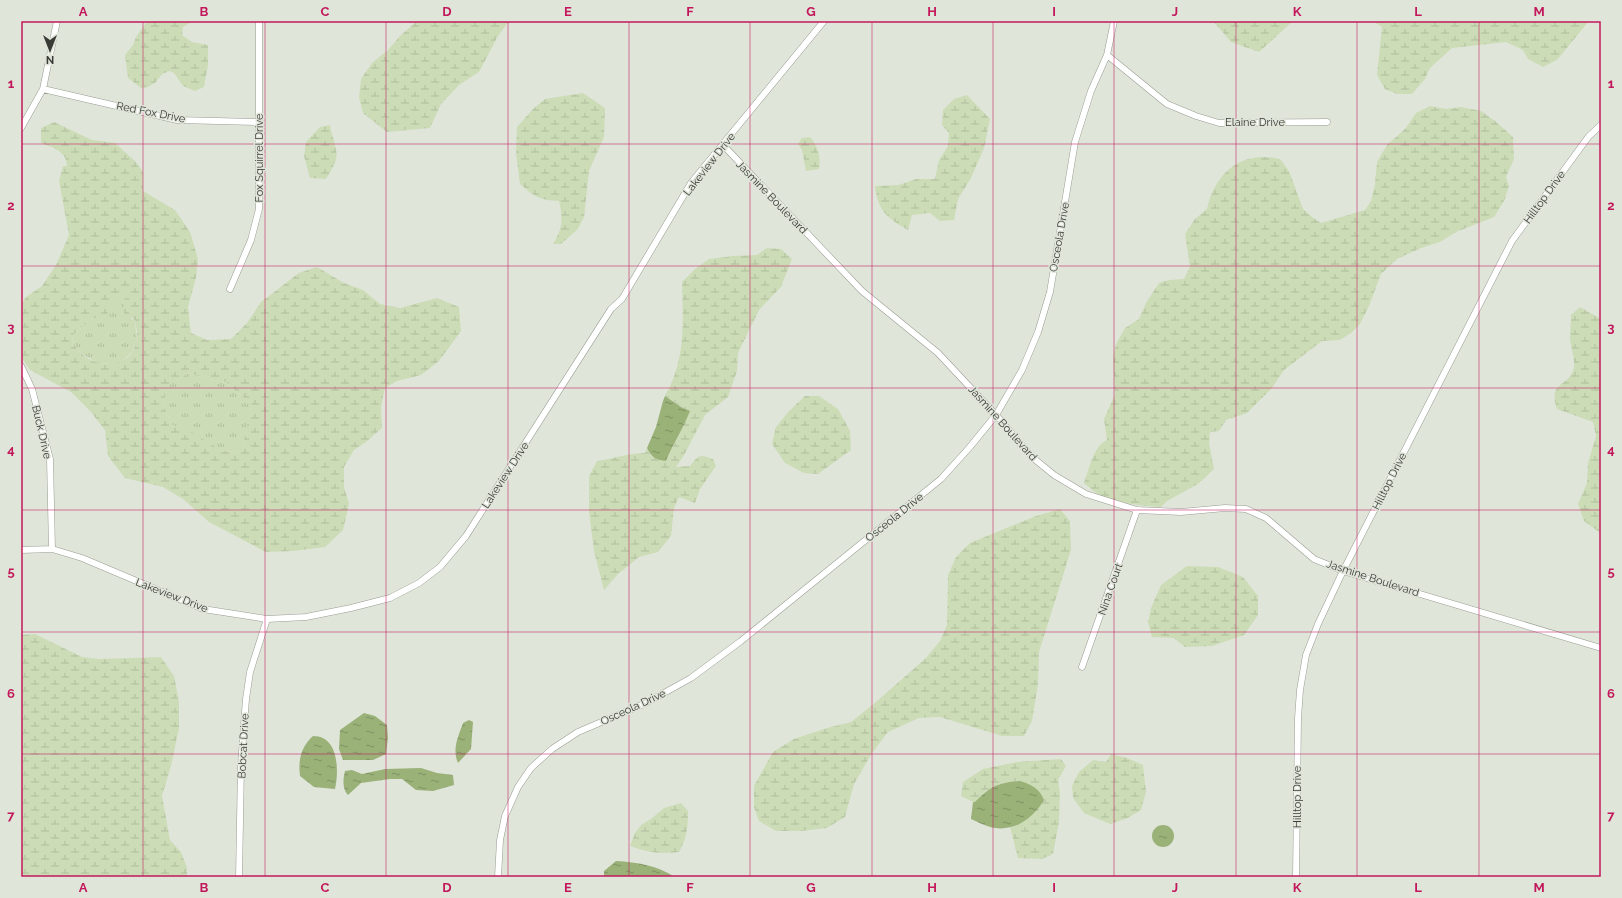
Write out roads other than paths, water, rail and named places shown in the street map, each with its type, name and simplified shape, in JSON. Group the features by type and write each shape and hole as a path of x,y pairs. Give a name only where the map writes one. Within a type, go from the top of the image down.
{"street":[{"path":"21,128 43,90 57,21"},
{"name":"Fox Squirrel Drive","path":"230,289 251,240 259,209 259,21"},
{"name":"Lakeview Drive","path":"21,550 52,549 82,558 203,609 267,619 306,617 351,608 390,598 419,583 440,567 466,536 611,309 622,300 691,183 824,21"},
{"name":"Osceola Drive","path":"498,877 500,840 506,816 518,787 531,768 552,749 578,732 646,703 691,678 741,641 941,479 996,415 1022,370 1038,332 1050,292 1075,142 1091,91 1107,55 1114,21"},
{"name":"Elaine Drive","path":"1107,55 1167,104 1196,116 1219,122 1327,122"},
{"name":"Red Fox Drive","path":"43,90 177,120 260,122"},
{"name":"Hilltop Drive","path":"1296,877 1298,718 1300,690 1306,655 1318,624 1342,571 1512,242 1589,136 1601,125"},
{"name":"Jasmine Boulevard","path":"723,145 862,291 938,353 996,415 1032,457 1054,475 1086,494 1137,510 1181,512 1225,508 1246,509 1266,518 1314,559 1342,571 1601,648"},
{"name":"Buck Drive","path":"21,366 32,389 50,460 52,549"},
{"name":"Nina Court","path":"1082,667 1137,510"},
{"name":"Bobcat Drive","path":"240,877 241,765 246,699 250,672 267,619"}],"water":[{"path":"665,396 681,407 690,411 666,461 654,458 647,448 656,427"},
{"path":"364,713 375,716 387,725 388,738 386,754 373,760 343,760 339,749 340,730"},
{"path":"469,720 473,722 471,749 458,763 456,758 456,743 463,723"},
{"path":"313,736 322,738 328,742 332,748 337,764 335,789 314,787 300,776 301,754"},
{"path":"421,768 437,773 453,775 454,785 433,791 416,790 402,779 390,779 361,783 348,795 344,787 343,781 345,771 352,770 362,774 385,769"},
{"path":"1020,781 1035,788 1044,800 1035,812 1024,822 1010,827 995,828 971,819 973,802 995,786"},
{"path":"1163,825 1167,826 1173,832 1173,840 1167,846 1163,847 1159,846 1153,840 1152,836 1153,832 1159,826"},
{"path":"616,861 647,865 662,870 675,877 604,877 604,871"}]}
